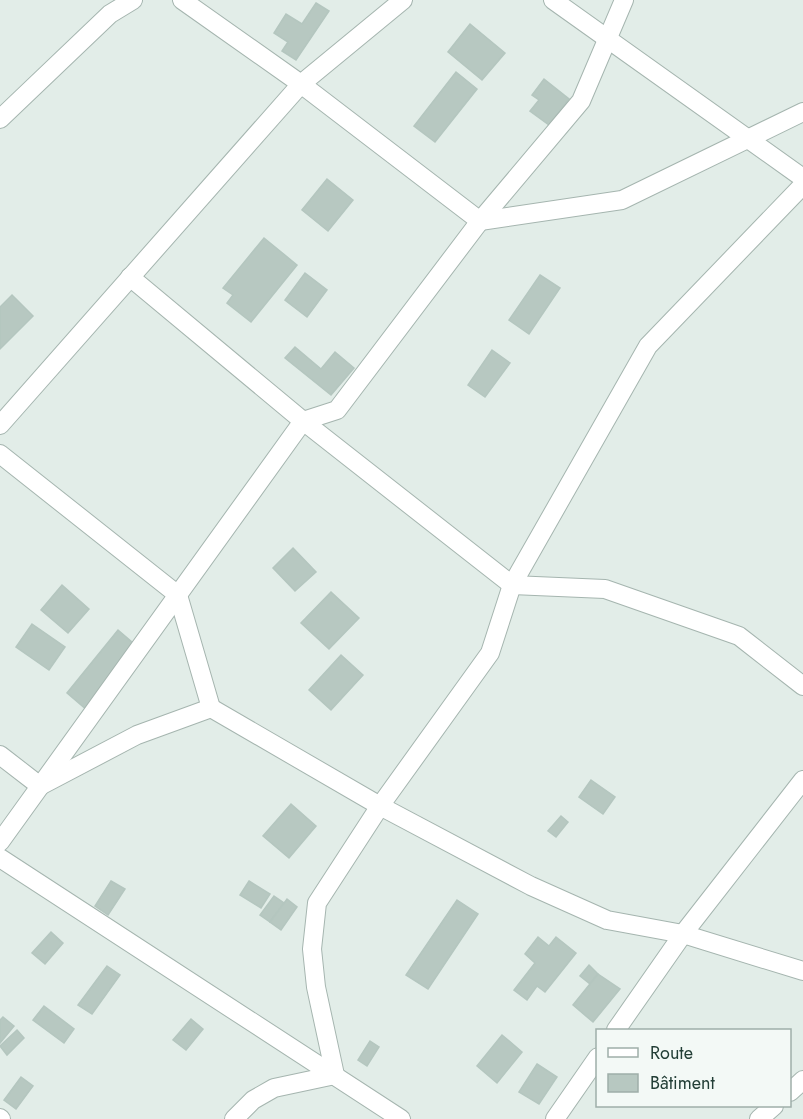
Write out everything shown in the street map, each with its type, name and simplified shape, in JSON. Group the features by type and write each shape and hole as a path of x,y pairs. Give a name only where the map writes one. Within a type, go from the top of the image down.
{"street":[{"path":"0,119 110,14 133,0"},
{"path":"182,0 301,84 480,221 622,200 803,112"},
{"path":"0,425 301,84 403,0"},
{"path":"553,0 803,178"},
{"path":"0,842 303,421 337,410 480,221 581,101 624,0"},
{"path":"335,1075 316,987 312,949 317,903 380,806 490,653 512,585 648,346 803,185"},
{"path":"130,277 303,421 512,585 605,589 739,636 803,686"},
{"path":"0,454 178,595 211,708 380,806 531,886 607,920 683,934 803,971"},
{"path":"40,786 136,735 211,708"},
{"path":"0,755 40,786"},
{"path":"617,1029 683,934 803,780"},
{"path":"0,858 401,1119"},
{"path":"555,1119 596,1058"},
{"path":"234,1119 253,1100 274,1088 335,1075"},
{"path":"791,1090 803,1080"},
{"path":"759,1119 773,1107"}],"building":[{"path":"316,3 329,11 296,60 282,51 288,42 274,33 286,14 302,24"},
{"path":"470,24 505,53 482,80 448,52"},
{"path":"456,72 477,89 435,142 414,126"},
{"path":"544,79 569,99 549,125 530,111 539,100 532,95"},
{"path":"327,179 353,200 328,231 302,210"},
{"path":"264,238 297,265 251,322 227,303 233,295 223,288"},
{"path":"305,273 327,290 307,317 285,300"},
{"path":"540,275 560,288 529,334 509,320"},
{"path":"12,295 33,316 0,349 0,307"},
{"path":"295,347 321,369 335,352 354,368 331,395 285,358"},
{"path":"492,350 510,363 485,397 468,385"},
{"path":"293,548 316,572 295,591 273,568"},
{"path":"62,585 89,609 68,633 41,610"},
{"path":"331,592 359,618 329,649 301,623"},
{"path":"32,624 65,647 49,670 16,647"},
{"path":"118,630 139,648 88,711 67,693"},
{"path":"341,655 363,675 331,710 309,690"},
{"path":"591,780 615,797 603,814 579,797"},
{"path":"291,804 316,826 289,858 263,836"},
{"path":"561,816 568,822 556,837 548,831"},
{"path":"111,881 125,889 108,915 95,906"},
{"path":"249,881 270,894 261,908 240,895"},
{"path":"274,896 284,903 270,922 260,915"},
{"path":"287,899 297,907 281,930 270,922"},
{"path":"457,900 478,914 428,989 406,975"},
{"path":"51,932 63,943 45,964 32,953"},
{"path":"538,937 549,946 556,937 576,953 545,992 537,986 527,1000 514,990 535,963 525,954"},
{"path":"589,965 598,974 590,984 580,976"},
{"path":"107,966 120,975 92,1014 78,1005"},
{"path":"598,974 620,989 593,1022 573,1005"},
{"path":"44,1006 74,1029 64,1043 33,1020"},
{"path":"3,1017 14,1026 0,1043 0,1020"},
{"path":"191,1019 203,1029 186,1050 173,1040"},
{"path":"17,1030 24,1038 7,1055 0,1046"},
{"path":"502,1035 522,1052 497,1083 477,1066"},
{"path":"370,1041 379,1047 367,1066 358,1060"},
{"path":"537,1064 557,1077 539,1104 519,1092"},
{"path":"21,1077 33,1086 16,1109 4,1100"}]}
